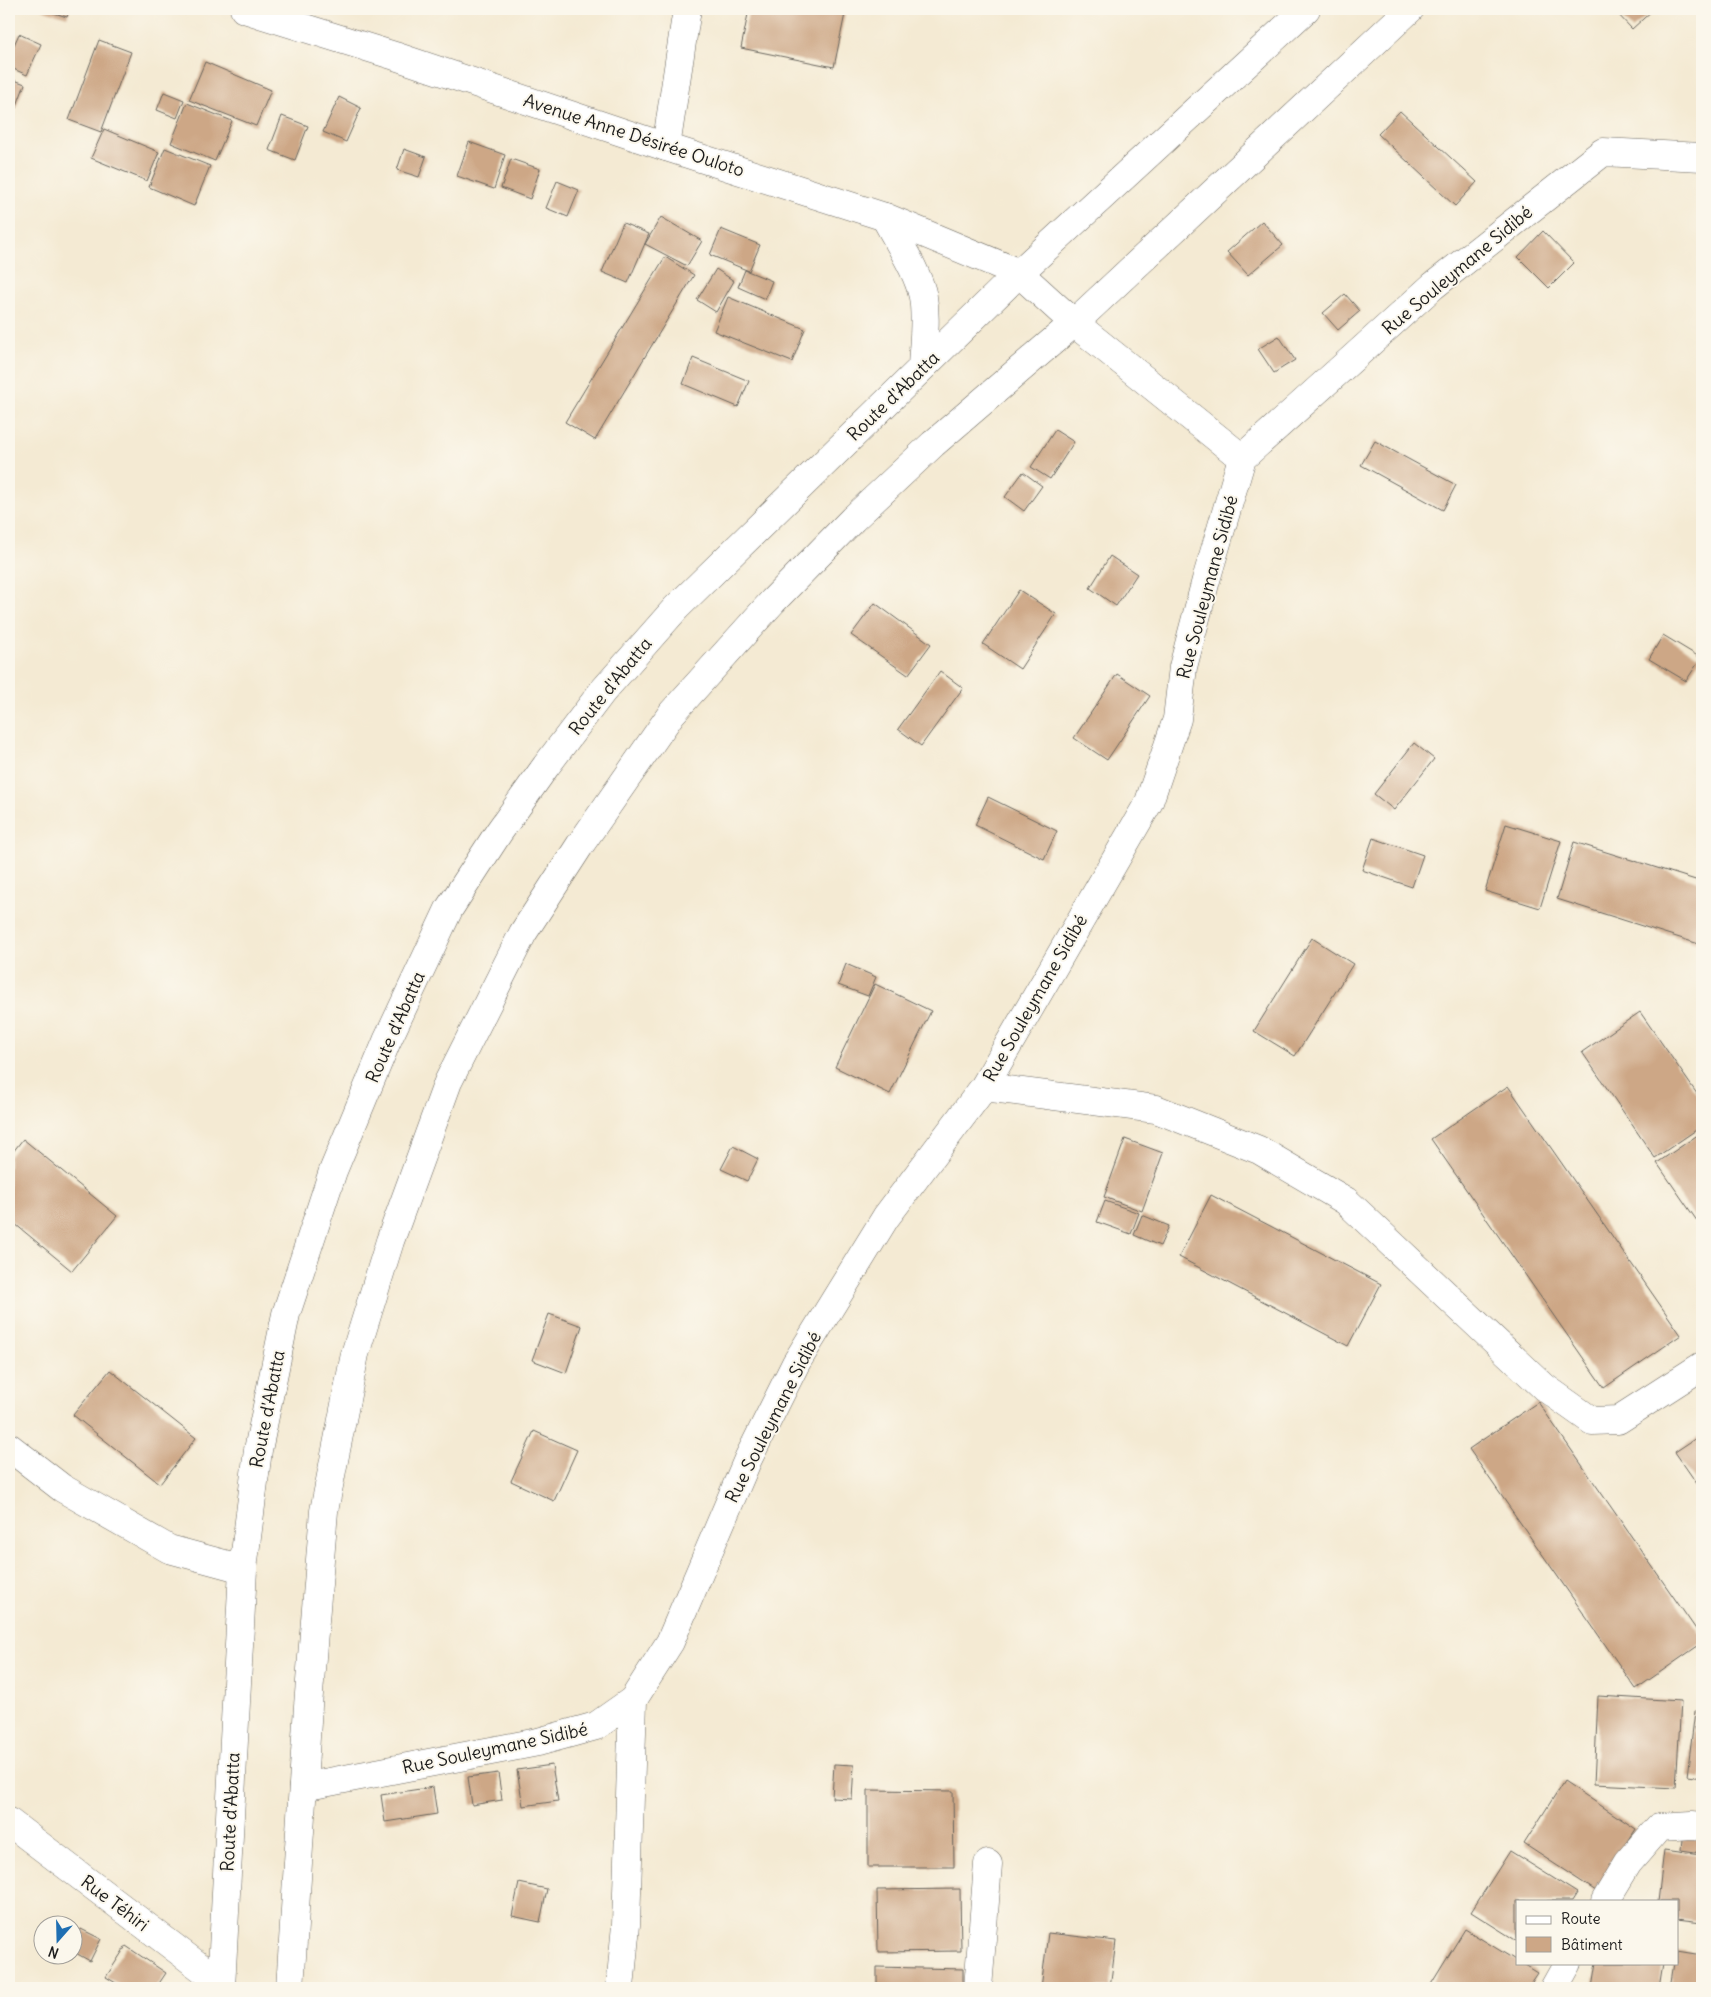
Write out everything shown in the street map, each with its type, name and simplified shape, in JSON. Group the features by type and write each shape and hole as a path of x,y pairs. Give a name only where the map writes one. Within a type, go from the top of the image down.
{"street":[{"name":"Avenue Anne Désirée Ouloto","path":"244,9 395,56 885,218 1019,273 1074,323 1242,458"},
{"path":"666,147 687,9"},
{"name":"Route d'Abatta","path":"221,1986 243,1569 258,1450 286,1314 337,1162 387,1041 449,909 499,832 602,692 676,608 1019,273 1306,9"},
{"path":"290,1988 324,1512 355,1354 390,1241 448,1082 523,933 580,845 672,713 767,608 854,519 933,444 1074,323 1410,9"},
{"name":"Rue Souleymane Sidibé","path":"303,1787 538,1742 596,1726 633,1700 670,1642 748,1459 796,1363 886,1217 984,1086 1149,802 1178,719 1183,667 1206,580 1242,458 1433,286 1603,152 1702,157"},
{"path":"885,218 916,276 923,296 925,313 922,367"},
{"path":"984,1086 1156,1109 1259,1150 1346,1201 1544,1387 1592,1421 1618,1420 1702,1366"},
{"path":"9,1447 62,1488 169,1549 243,1569"},
{"path":"620,1988 626,1925 633,1700"},
{"name":"Rue Téhiri","path":"9,1822 221,1986"},
{"path":"1606,1900 1628,1863 1659,1827 1702,1826"},
{"path":"978,1988 988,1864"},
{"path":"1554,1988 1567,1964"}],"building":[{"path":"41,9 70,9 67,17"},
{"path":"749,9 846,9 834,67 741,48"},
{"path":"1613,9 1654,9 1632,29"},
{"path":"19,34 41,44 27,75 9,67 9,56"},
{"path":"99,40 131,52 101,132 69,120"},
{"path":"205,62 271,90 256,126 189,100"},
{"path":"9,78 25,84 16,108 9,105"},
{"path":"164,92 184,100 177,118 157,110"},
{"path":"339,97 361,108 346,142 323,132"},
{"path":"187,103 232,121 215,161 171,143"},
{"path":"1400,111 1477,182 1455,206 1378,134"},
{"path":"282,116 308,126 295,160 269,150"},
{"path":"104,129 159,152 147,181 91,158"},
{"path":"469,142 505,155 494,189 457,176"},
{"path":"165,148 210,166 194,206 149,187"},
{"path":"404,149 426,157 419,177 397,170"},
{"path":"511,159 540,169 530,199 501,188"},
{"path":"557,181 579,190 568,217 546,208"},
{"path":"661,217 702,241 687,266 645,244"},
{"path":"1262,221 1283,245 1248,275 1227,252"},
{"path":"623,223 649,234 628,283 602,272"},
{"path":"721,229 760,245 749,271 710,255"},
{"path":"1543,231 1574,263 1549,288 1518,257"},
{"path":"665,257 694,275 595,440 565,422"},
{"path":"716,269 734,281 716,312 697,300"},
{"path":"745,270 772,281 765,299 738,287"},
{"path":"1345,294 1360,311 1338,330 1323,313"},
{"path":"728,297 805,329 792,362 714,331"},
{"path":"1279,336 1295,360 1274,373 1258,349"},
{"path":"693,358 749,381 738,407 683,384"},
{"path":"1055,430 1074,442 1050,479 1031,467"},
{"path":"1375,441 1456,485 1443,510 1361,465"},
{"path":"1023,472 1042,486 1024,511 1005,497"},
{"path":"1110,556 1137,574 1116,606 1090,588"},
{"path":"1019,590 1056,614 1020,669 983,644"},
{"path":"875,603 931,644 908,675 851,635"},
{"path":"1663,635 1701,658 1686,681 1649,659"},
{"path":"940,671 963,688 921,746 898,729"},
{"path":"1117,674 1150,696 1107,760 1074,738"},
{"path":"1414,743 1434,759 1394,810 1374,794"},
{"path":"988,797 1057,831 1044,859 975,825"},
{"path":"1506,824 1561,841 1540,908 1485,891"},
{"path":"1373,838 1423,855 1412,887 1362,870"},
{"path":"1574,842 1702,882 1702,945 1557,899"},
{"path":"1312,938 1353,964 1295,1056 1254,1031"},
{"path":"846,964 876,977 868,996 838,985"},
{"path":"875,984 931,1011 890,1094 835,1067"},
{"path":"1640,1012 1702,1101 1702,1126 1655,1158 1582,1052"},
{"path":"1508,1086 1681,1335 1604,1388 1431,1139"},
{"path":"1702,1132 1702,1228 1657,1163"},
{"path":"23,1139 117,1216 72,1271 9,1219 9,1157"},
{"path":"1125,1139 1163,1153 1142,1211 1104,1197"},
{"path":"733,1146 758,1159 747,1181 721,1169"},
{"path":"1211,1195 1381,1284 1348,1346 1179,1257"},
{"path":"1105,1201 1139,1213 1131,1234 1097,1222"},
{"path":"1142,1215 1169,1226 1160,1246 1134,1235"},
{"path":"549,1314 582,1326 566,1373 532,1360"},
{"path":"110,1370 196,1438 160,1484 73,1415"},
{"path":"1538,1402 1702,1638 1702,1643 1636,1689 1469,1449"},
{"path":"534,1431 577,1450 554,1501 511,1481"},
{"path":"1702,1434 1702,1491 1675,1452"},
{"path":"1598,1696 1681,1701 1676,1788 1594,1784"},
{"path":"1695,1711 1702,1712 1702,1778 1687,1776"},
{"path":"834,1764 854,1765 852,1799 832,1798"},
{"path":"552,1765 558,1801 523,1806 517,1770"},
{"path":"498,1773 502,1800 472,1805 468,1777"},
{"path":"1564,1781 1636,1829 1596,1891 1524,1844"},
{"path":"433,1787 437,1814 385,1822 381,1795"},
{"path":"868,1790 953,1791 954,1867 868,1867"},
{"path":"1683,1829 1702,1831 1702,1853 1681,1850"},
{"path":"1664,1850 1702,1855 1702,1922 1678,1919 1678,1900 1658,1900"},
{"path":"1510,1851 1577,1893 1573,1900 1516,1900 1516,1940 1471,1912"},
{"path":"519,1883 547,1889 540,1922 512,1916"},
{"path":"960,1889 961,1951 878,1952 877,1890"},
{"path":"1465,1929 1516,1960 1516,1964 1524,1964 1538,1973 1528,1988 1434,1988 1430,1986"},
{"path":"82,1930 101,1939 90,1961 82,1957"},
{"path":"1048,1933 1116,1941 1110,1988 1041,1988"},
{"path":"126,1946 166,1973 156,1988 124,1988 106,1977"},
{"path":"1678,1951 1702,1955 1702,1988 1670,1988 1674,1964 1678,1964"},
{"path":"1596,1964 1663,1964 1659,1988 1592,1988"},
{"path":"877,1967 963,1969 963,1988 877,1988"}]}
